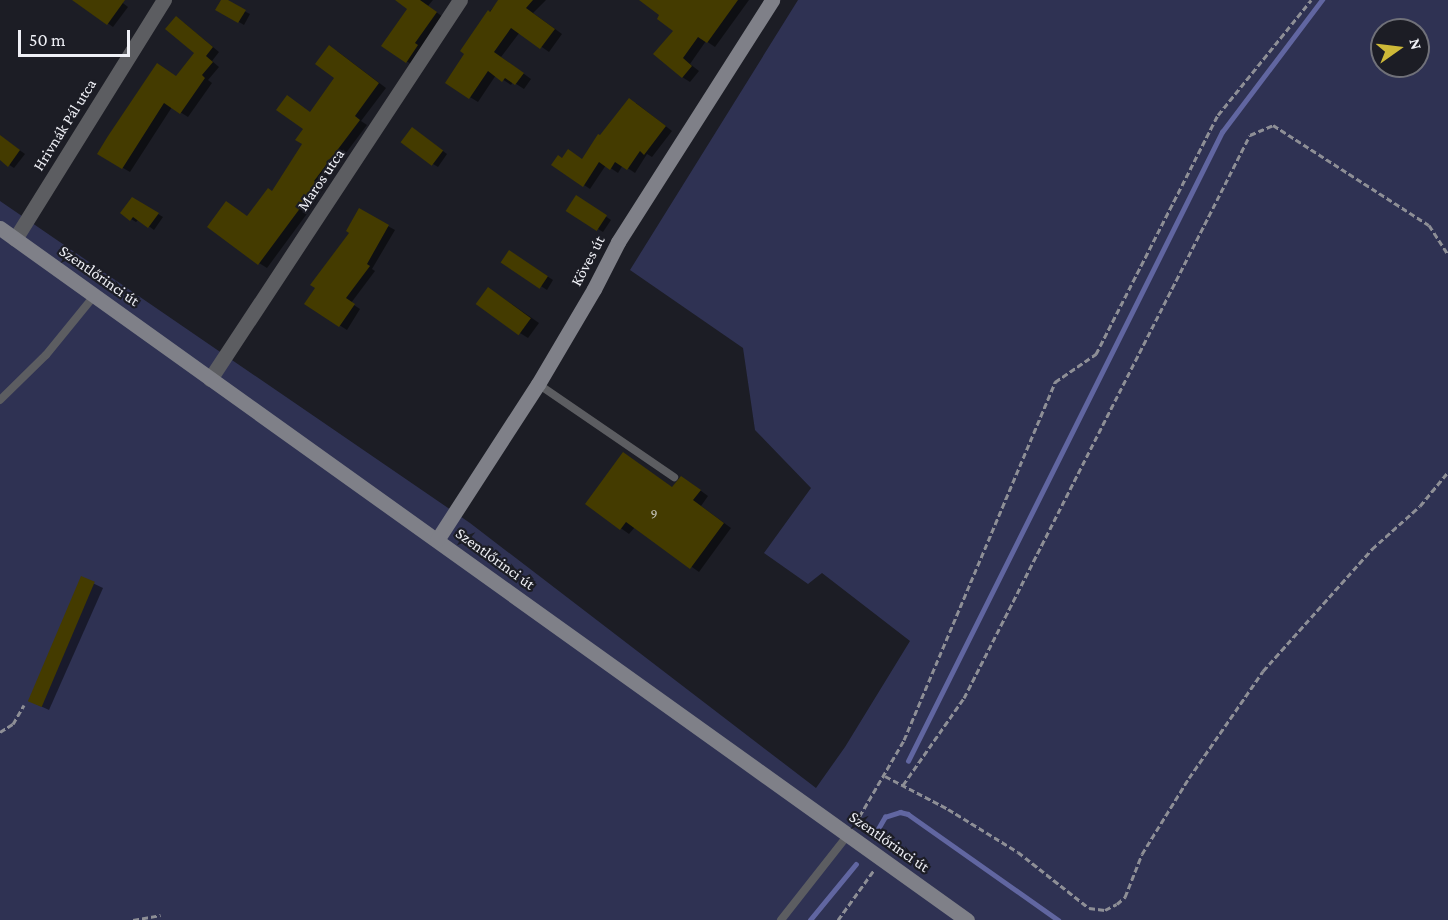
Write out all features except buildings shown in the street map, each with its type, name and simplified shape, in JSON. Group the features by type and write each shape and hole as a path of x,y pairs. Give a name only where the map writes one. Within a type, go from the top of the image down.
{"main road":[{"name":"Köves út","path":"437,540 538,384 594,290 618,242 772,0"},
{"name":"Szentlőrinci út","path":"0,228 968,920"}],"street":[{"name":"Hrivnák Pál utca","path":"15,239 164,0"},
{"name":"Maros utca","path":"210,379 460,0"}],"lane":[{"path":"0,400 46,355 95,295"},
{"path":"538,384 674,477"},
{"path":"781,920 848,835"}],"path":[{"path":"848,835 885,776 904,740 1055,382 1096,354 1218,115 1311,0"},
{"path":"903,785 964,698 1250,135 1273,125 1429,225 1448,254"},
{"path":"885,776 948,809 1018,852 1089,908 1105,910 1117,904 1125,897 1142,855 1189,778 1263,671 1372,549 1420,506 1448,472"},
{"path":"0,732 13,724 24,705"},
{"path":"838,920 883,859"},
{"path":"134,920 161,915"}],"shaded area":[{"path":"798,0 1448,0 1448,920 0,920 0,201 470,523 816,788 845,747 910,641 822,573 808,584 764,553 811,488 755,430 743,348 630,270"}],"waterway":[{"path":"908,761 1222,132 1322,0"},
{"path":"878,829 885,817 900,812 908,814 1058,920"},
{"path":"810,920 856,864"}]}
